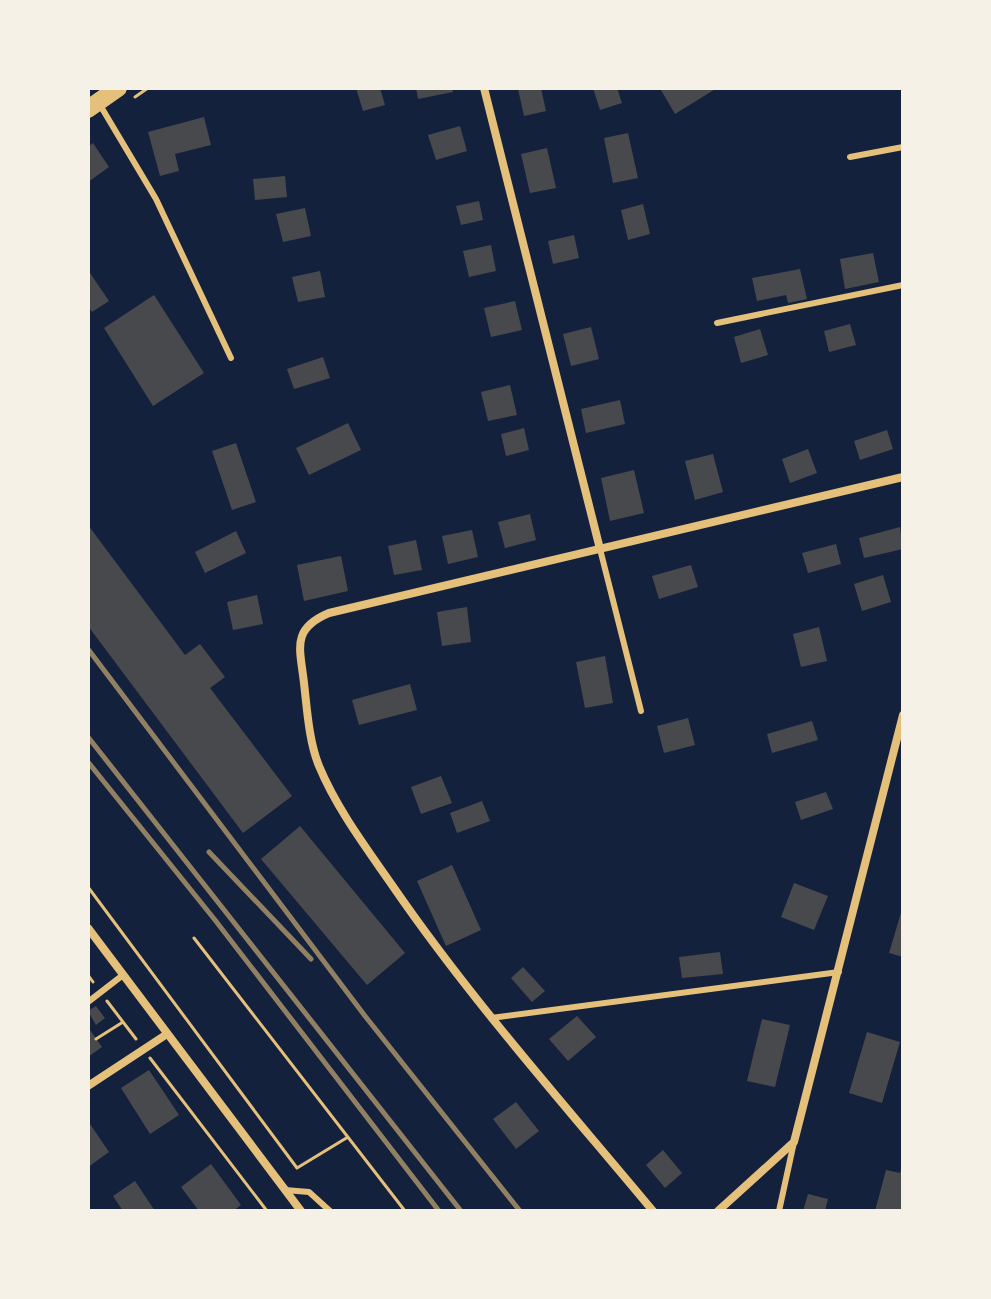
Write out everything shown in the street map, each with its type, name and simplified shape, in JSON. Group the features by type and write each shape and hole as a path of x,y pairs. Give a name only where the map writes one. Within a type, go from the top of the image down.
{"main road":[{"path":"93,105 118,88"}],"street":[{"path":"484,88 600,549"},
{"path":"653,1211 491,1018 415,920 338,806 317,762 306,700 300,636 306,626 329,613 903,477"},
{"path":"718,1211 794,1142 903,715"},
{"path":"88,928 301,1211"},
{"path":"88,1086 167,1034"}],"lane":[{"path":"93,105 156,199 231,358"},
{"path":"850,157 903,147"},
{"path":"717,323 903,285"},
{"path":"600,549 641,711"},
{"path":"491,1018 839,972"},
{"path":"88,1002 123,975"},
{"path":"779,1211 794,1142"},
{"path":"284,1189 309,1192 330,1211"}],"path":[{"path":"88,887 297,1168 348,1137"},
{"path":"194,938 405,1211"},
{"path":"88,975 267,1211"},
{"path":"96,1039 123,1022"}],"building":[{"path":"356,88 380,88 385,105 363,111"},
{"path":"416,88 452,88 453,92 418,99"},
{"path":"541,88 546,111 524,116 518,89"},
{"path":"593,88 617,88 622,103 600,110"},
{"path":"717,88 675,114 661,90"},
{"path":"204,117 211,145 175,154 179,171 160,176 148,132"},
{"path":"460,126 467,151 436,160 428,135"},
{"path":"628,133 638,178 613,183 604,138"},
{"path":"93,143 109,167 88,182 88,147"},
{"path":"547,148 556,188 530,193 521,154"},
{"path":"285,176 287,197 255,200 253,179"},
{"path":"479,201 483,220 461,225 456,206"},
{"path":"643,204 650,234 628,240 621,210"},
{"path":"305,208 311,236 283,242 276,214"},
{"path":"574,235 579,258 553,264 548,241"},
{"path":"491,245 496,271 469,277 463,251"},
{"path":"873,253 879,282 845,289 840,259"},
{"path":"800,269 807,299 788,303 786,295 757,301 752,278"},
{"path":"88,270 109,301 92,312 88,306"},
{"path":"320,271 325,297 298,302 292,277"},
{"path":"154,295 204,373 153,406 104,328"},
{"path":"515,301 522,330 491,337 484,308"},
{"path":"850,324 856,345 829,352 824,331"},
{"path":"591,327 599,359 571,366 563,334"},
{"path":"760,329 768,355 741,363 734,337"},
{"path":"323,357 330,378 294,389 287,369"},
{"path":"510,385 517,415 488,421 481,392"},
{"path":"620,400 625,424 586,433 581,409"},
{"path":"348,423 361,450 309,475 296,448"},
{"path":"524,428 529,450 506,456 501,434"},
{"path":"887,430 893,449 860,460 854,441"},
{"path":"236,443 256,502 232,510 212,451"},
{"path":"808,449 817,473 790,483 782,459"},
{"path":"713,454 723,492 695,500 685,461"},
{"path":"634,470 644,513 610,521 601,478"},
{"path":"530,514 536,540 505,548 498,522"},
{"path":"88,525 185,655 200,644 225,677 210,688 292,796 243,833 88,626"},
{"path":"900,527 903,549 864,558 859,538"},
{"path":"472,530 478,557 448,564 442,536"},
{"path":"236,531 246,553 205,573 195,552"},
{"path":"416,540 422,570 394,575 388,546"},
{"path":"836,544 841,564 808,573 802,553"},
{"path":"341,556 348,591 304,601 297,565"},
{"path":"691,565 698,587 659,599 652,576"},
{"path":"883,575 891,602 862,611 854,584"},
{"path":"257,595 263,624 233,630 227,602"},
{"path":"467,607 471,642 442,646 437,612"},
{"path":"819,627 827,661 801,667 793,634"},
{"path":"605,656 613,703 585,708 576,662"},
{"path":"410,684 417,710 359,725 352,700"},
{"path":"688,718 695,745 664,753 657,726"},
{"path":"812,721 818,740 772,753 767,734"},
{"path":"441,776 452,803 421,814 411,787"},
{"path":"826,792 833,809 801,820 795,802"},
{"path":"482,801 490,821 457,833 450,813"},
{"path":"300,826 405,953 367,985 261,859"},
{"path":"452,865 481,930 446,946 417,881"},
{"path":"794,883 828,896 814,930 781,917"},
{"path":"903,906 903,957 889,953"},
{"path":"720,952 723,974 682,978 679,957"},
{"path":"523,967 545,991 532,1002 511,978"},
{"path":"96,1006 105,1018 96,1025 88,1011"},
{"path":"577,1016 596,1037 568,1061 549,1039"},
{"path":"762,1019 790,1025 775,1087 747,1081"},
{"path":"88,1031 102,1047 88,1057"},
{"path":"867,1032 900,1042 882,1103 849,1093"},
{"path":"149,1070 179,1115 150,1134 121,1088"},
{"path":"516,1102 539,1131 516,1149 493,1119"},
{"path":"88,1121 109,1152 88,1167"},
{"path":"663,1150 682,1173 665,1188 646,1165"},
{"path":"211,1164 241,1205 233,1211 199,1211 181,1187"},
{"path":"902,1164 903,1211 875,1211 886,1170 900,1173"},
{"path":"135,1181 155,1211 123,1211 113,1196"},
{"path":"808,1194 828,1199 825,1211 803,1211"}],"railway":[{"path":"88,649 365,1016 520,1211"},
{"path":"88,737 461,1211"},
{"path":"88,762 215,920 439,1211"},
{"path":"209,852 311,959"}]}
